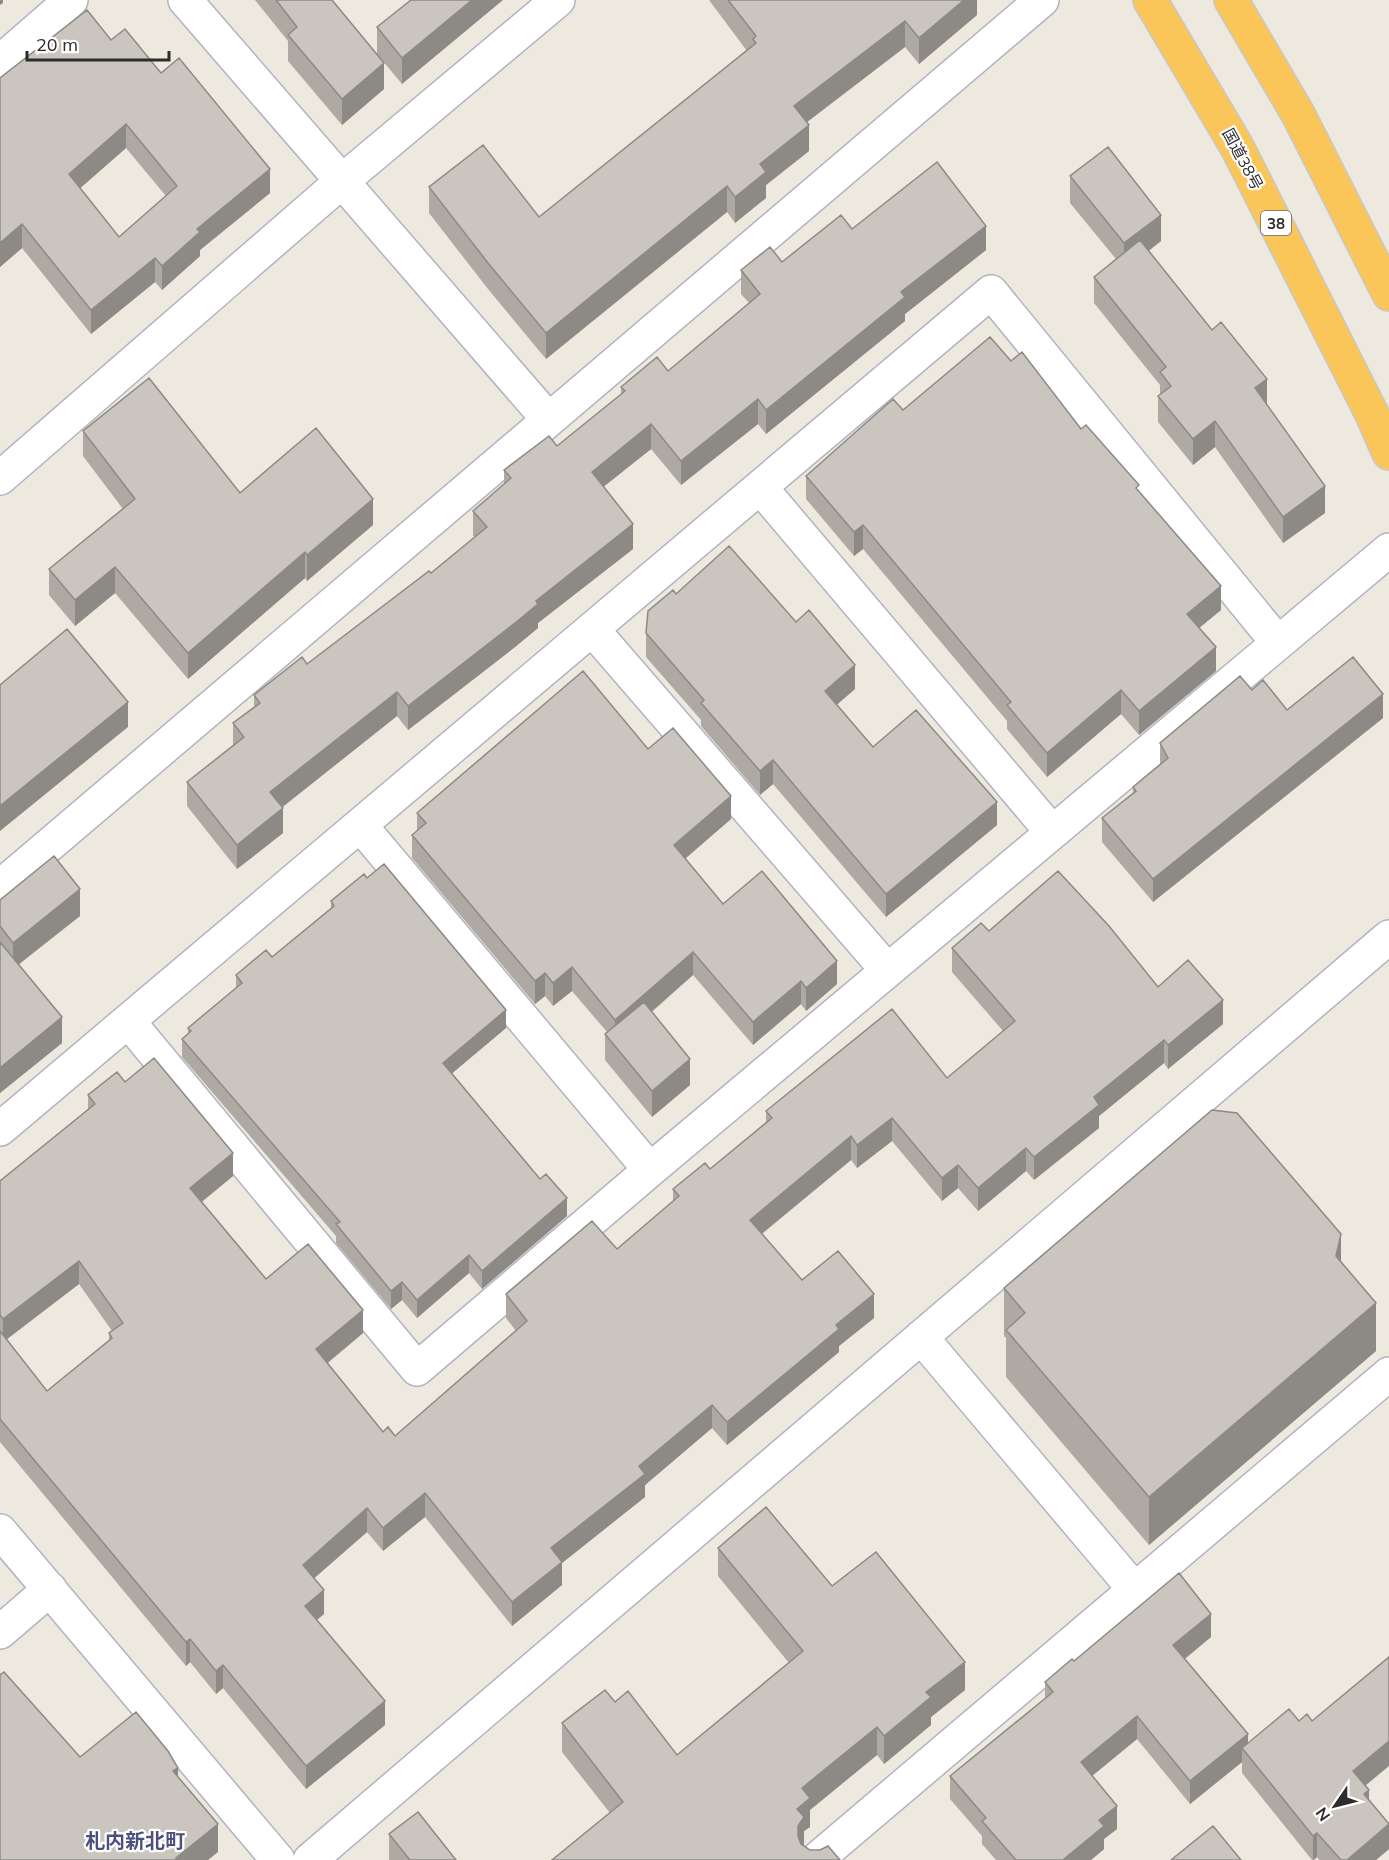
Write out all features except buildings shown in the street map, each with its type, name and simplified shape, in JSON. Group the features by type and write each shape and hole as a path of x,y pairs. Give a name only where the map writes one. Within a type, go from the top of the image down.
{"highway":[{"name":"国道38号","path":"1150,0 1237,147 1372,414 1389,453"},
{"path":"1231,0 1298,114 1389,294"}],"street":[{"path":"0,62 71,0"},
{"path":"185,0 548,420"},
{"path":"0,478 341,182 558,0"},
{"path":"0,887 1042,0"},
{"path":"0,1129 991,292 1278,643"},
{"path":"760,487 1052,832"},
{"path":"128,1021 417,1369 887,970 1389,550"},
{"path":"592,629 887,970"},
{"path":"360,825 650,1170"},
{"path":"310,1860 1389,937"},
{"path":"921,1337 1135,1590"},
{"path":"816,1860 1389,1374"},
{"path":"0,1530 278,1860"},
{"path":"0,1632 50,1589"}],"district":[{"name":"札内新北町","path":"135,1840"}]}
